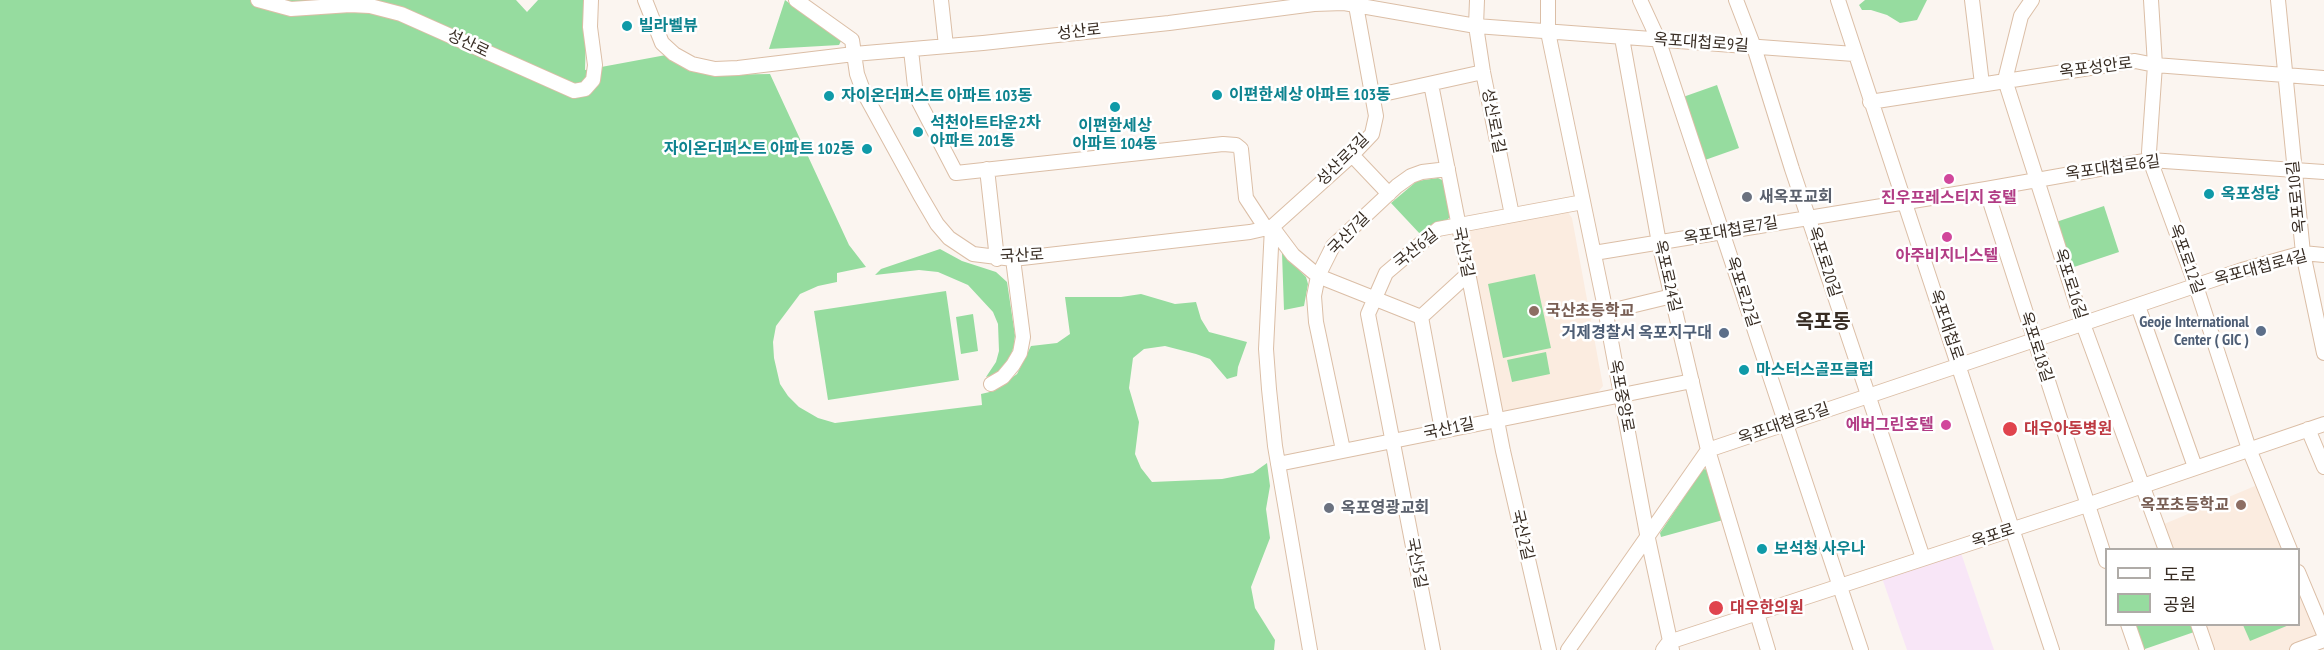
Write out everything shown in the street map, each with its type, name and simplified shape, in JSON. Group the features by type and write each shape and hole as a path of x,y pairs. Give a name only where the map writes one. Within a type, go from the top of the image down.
{"street":[{"name":"성산로","path":"258,0 291,9 350,5 370,6 401,14 574,91 585,89 593,80 595,65 590,27 591,0"},
{"name":"성산로","path":"645,0 662,43 674,54 692,64 715,69 1168,23 1314,4 1356,2 1476,26 1548,32"},
{"name":"국산로","path":"796,0 852,39 857,74 864,93 937,224 949,238 973,254 1013,259 1271,230"},
{"path":"941,0 946,46"},
{"name":"성산로1길","path":"1477,0 1476,26 1483,72 1512,215"},
{"name":"옥포중앙로","path":"1548,0 1548,32 1606,312 1668,647"},
{"name":"옥포로22길","path":"1640,0 1658,39 1861,650"},
{"name":"옥포로20길","path":"1736,0 1754,47 1923,558"},
{"name":"옥포대첩로","path":"1838,0 2052,650"},
{"path":"1972,0 1983,84"},
{"name":"옥포로12길","path":"2151,0 2155,65 2150,160 2196,286 2249,449 2290,548"},
{"name":"옥포로10길","path":"2278,0 2303,253 2321,327 2324,353"},
{"name":"성산로3길","path":"1271,230 1372,134 1376,116 1374,96 1356,2"},
{"path":"2005,80 2021,15 2029,2"},
{"name":"옥포대첩로9길","path":"1548,32 1854,54"},
{"name":"옥포로24길","path":"1622,38 1659,243 1708,450 1768,650"},
{"path":"911,50 916,96 957,172 1223,144 1236,145 1241,149 1246,198 1293,255 1318,276 1421,316"},
{"name":"옥포성안로","path":"1870,102 2135,61 2155,65 2324,78"},
{"path":"1374,96 1483,72"},
{"name":"옥포로16길","path":"2005,80 2083,324 2166,548"},
{"name":"국산3길","path":"1431,84 1497,419"},
{"path":"1352,155 1389,194"},
{"name":"옥포대첩로6길","path":"1904,202 2150,160 2324,172"},
{"path":"987,169 998,258"},
{"name":"국산7길","path":"1343,450 1316,322 1314,308 1318,276 1333,246 1389,194 1411,176 1422,172 1448,169"},
{"name":"옥포로18길","path":"1986,189 2105,558"},
{"name":"국산6길","path":"1393,440 1368,314 1386,273 1438,229 1583,202"},
{"name":"옥포대첩로7길","path":"1594,254 1904,202"},
{"path":"1271,230 1276,399 1282,463 1310,650"},
{"name":"옥포대첩로4길","path":"1959,365 2303,253 2324,255"},
{"path":"991,384 1003,377 1014,365 1021,345 1021,319 1013,259"},
{"path":"1421,316 1468,274"},
{"path":"1606,312 1672,296"},
{"path":"2138,306 2195,467"},
{"path":"1421,316 1443,430"},
{"name":"옥포대첩로5길","path":"1708,450 1959,365"},
{"name":"국산1길","path":"1282,463 1692,381"},
{"name":"국산2길","path":"1497,419 1549,650"},
{"name":"옥포로","path":"1668,647 1840,586 2324,424"},
{"path":"2308,429 2324,467"},
{"name":"국산5길","path":"1393,440 1433,650"},
{"path":"1568,650 1647,534 1708,450"},
{"path":"1282,463 1317,650"},
{"path":"2300,577 2324,634"},
{"path":"2129,626 2137,650"},
{"path":"2199,626 2207,650"},
{"path":"2297,650 2324,640"}],"shaded area":[{"name":"국산초등학교","path":"1567,211 1572,218 1603,386 1597,393 1505,411 1497,406 1463,237 1467,232"},
{"name":"옥포초등학교","path":"2262,483 2290,548 2166,548 2157,527"},
{"path":"1959,547 1994,650 1907,650 1880,572"},
{"path":"2300,574 2324,634 2297,650 2207,650 2198,626 2300,626"}],"green space":[{"path":"0,0 516,0 527,12 538,0 587,0 585,70 666,55 687,68 712,75 770,74 849,245 866,267 837,273 837,282 818,286 800,294 776,326 773,342 774,358 780,384 788,396 799,407 818,418 835,423 982,405 981,394 994,391 1017,374 1031,346 1057,343 1070,334 1065,297 1121,297 1141,294 1175,304 1196,302 1201,319 1209,332 1247,342 1237,376 1227,379 1210,359 1196,354 1165,346 1144,349 1133,358 1129,388 1139,422 1135,454 1141,468 1152,482 1222,479 1253,473 1267,463 1270,486 1266,509 1270,538 1251,587 1255,608 1275,640 1274,650 0,650"},
{"path":"785,0 841,41 839,45 769,49"},
{"path":"1865,0 1927,0 1917,20 1900,23 1887,15 1862,10 1859,5"},
{"path":"1717,85 1739,148 1705,160 1683,97"},
{"path":"1438,178 1446,182 1451,215 1446,222 1421,235 1391,203 1417,181"},
{"path":"2104,206 2119,252 2071,268 2056,222"},
{"path":"940,249 962,261 996,272 1007,282 1015,335 1014,346 1010,357 995,375 986,377 996,362 999,351 998,324 993,312 968,285 938,272 919,270 875,275 881,269"},
{"path":"1282,253 1306,277 1308,284 1304,306 1284,310"},
{"path":"1535,274 1551,348 1503,358 1488,284"},
{"path":"946,291 959,380 828,400 814,311"},
{"path":"973,314 978,351 961,354 956,317"},
{"path":"1546,352 1550,374 1512,382 1507,360"},
{"path":"1703,469 1709,470 1723,520 1661,537 1660,533"},
{"path":"2129,626 2198,626 2200,630 2142,650"},
{"path":"2243,626 2287,626 2250,641"}],"place":[{"name":"빌라벨뷰","path":"627,26"},
{"name":"이편한세상 아파트 103동","path":"1217,95"},
{"name":"자이온더퍼스트 아파트 103동","path":"829,96"},
{"name":"이편한세상 아파트 104동","path":"1115,107"},
{"name":"석천아트타운2차 아파트 201동","path":"918,132"},
{"name":"자이온더퍼스트 아파트 102동","path":"867,149"},
{"name":"진우프레스티지 호텔","path":"1949,179"},
{"name":"옥포성당","path":"2209,194"},
{"name":"새옥포교회","path":"1747,197"},
{"name":"아주비지니스텔","path":"1947,237"},
{"name":"국산초등학교","path":"1534,311"},
{"name":"Geoje International Center ( GIC )","path":"2261,331"},
{"name":"거제경찰서 옥포지구대","path":"1724,333"},
{"name":"마스터스골프클럽","path":"1744,370"},
{"name":"에버그린호텔","path":"1946,425"},
{"name":"대우아동병원","path":"2010,429"},
{"name":"옥포초등학교","path":"2241,505"},
{"name":"옥포영광교회","path":"1329,508"},
{"name":"보석청 사우나","path":"1762,549"},
{"name":"대우한의원","path":"1716,608"}],"district":[{"name":"옥포동","path":"1823,322"}]}
